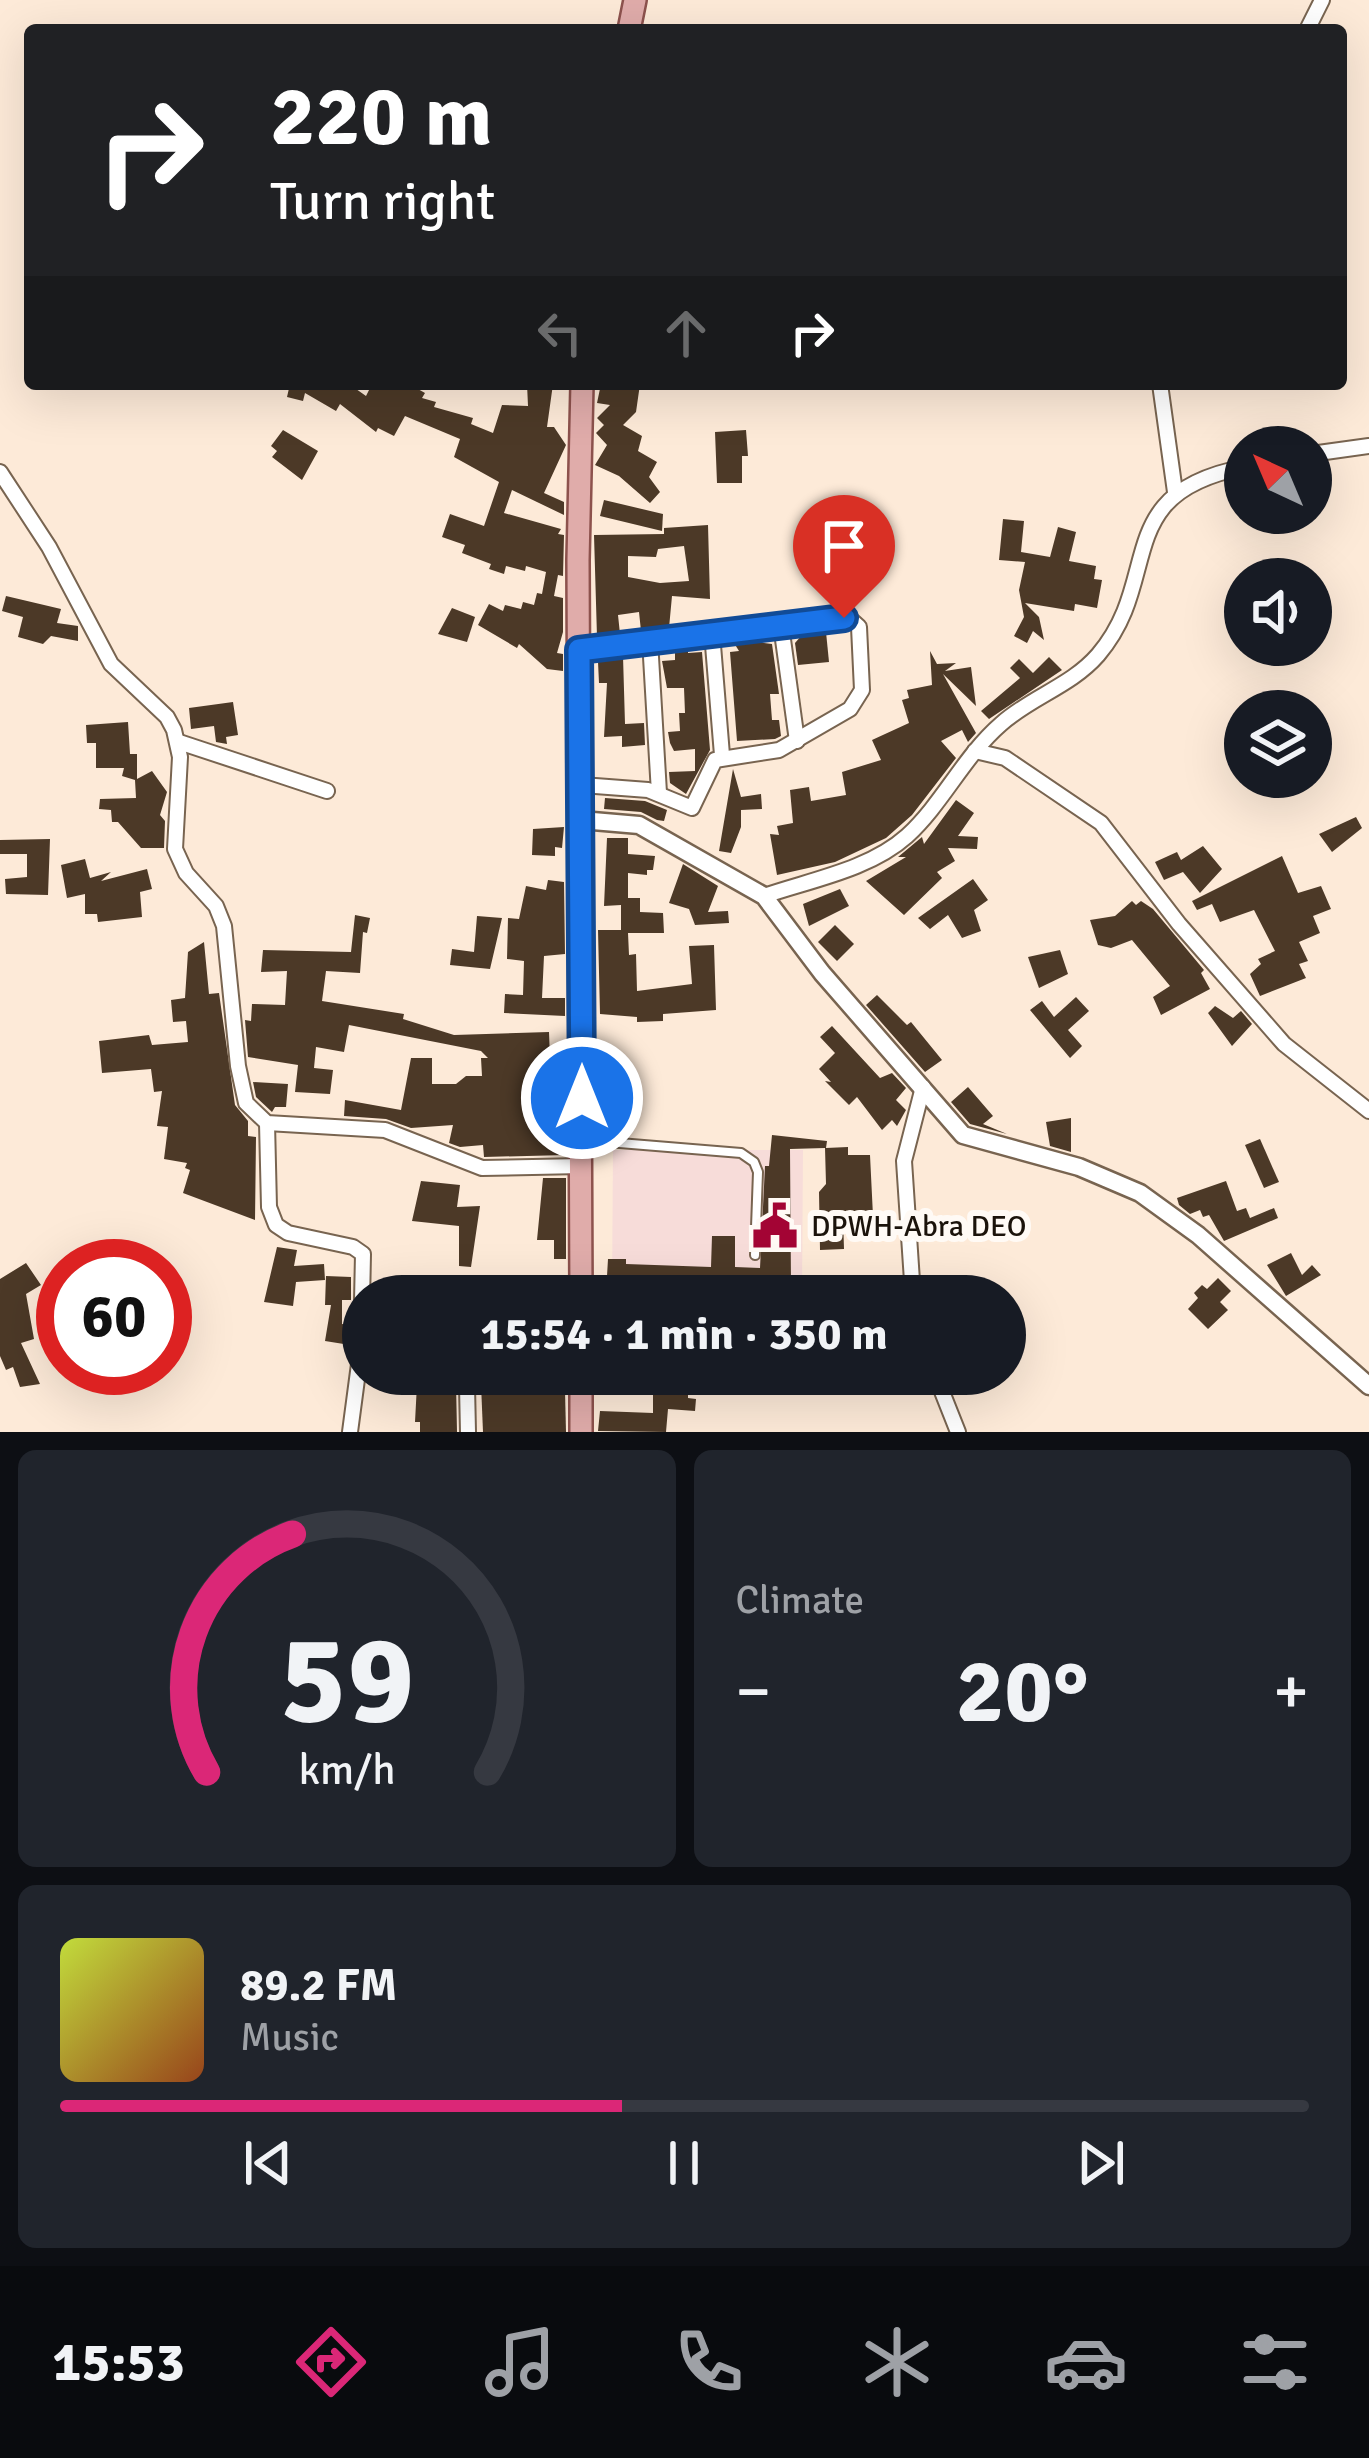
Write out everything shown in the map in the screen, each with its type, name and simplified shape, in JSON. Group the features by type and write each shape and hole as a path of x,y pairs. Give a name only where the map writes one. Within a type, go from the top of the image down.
{"main road":[{"path":"581,1275 582,390"},
{"path":"581,1395 581,1432"}],"street":[{"path":"1161,390 1175,492"},
{"path":"1332,451 1369,446"},
{"path":"0,472 49,547 111,664 167,717 179,742 175,849 186,873 216,907 224,926 246,1103 267,1123 385,1130 482,1168 582,1166"},
{"path":"764,896 892,848 923,819 1005,720 1084,670 1101,652 1115,627 1150,527 1175,492 1192,481 1224,473"},
{"path":"579,650 849,618 859,628 859,698 796,741 764,754 722,755 711,765 692,808 659,793 582,784"},
{"path":"781,625 796,741"},
{"path":"712,633 722,755"},
{"path":"650,640 659,793"},
{"path":"179,742 327,791"},
{"path":"975,751 1005,758 1101,823 1179,924 1284,1044 1369,1111"},
{"path":"581,820 638,825 764,896 822,973 970,1139 1079,1166 1168,1211 1369,1386"},
{"path":"912,1275 904,1161 923,1087"},
{"path":"267,1123 269,1207 276,1225 363,1254 362,1348 350,1432"},
{"path":"467,1395 468,1432"},
{"path":"943,1395 958,1432"}],"lane":[{"path":"582,1140 741,1153 754,1162 758,1172 754,1255"}],"shaded area":[{"path":"613,1150 803,1150 802,1275 612,1275"}],"building":[{"path":"289,390 358,390 366,396 369,390 420,390 425,393 422,398 436,402 434,407 473,418 471,424 493,433 502,405 528,406 527,390 552,390 547,427 554,427 566,445 544,493 564,502 564,515 512,490 504,513 561,529 558,534 564,535 563,576 558,575 554,596 563,598 563,632 557,653 563,654 563,671 547,669 519,644 517,648 478,625 489,604 503,611 505,605 521,609 523,602 534,605 537,593 542,594 546,572 526,566 525,571 506,566 504,574 489,569 491,564 462,553 465,545 442,537 450,514 484,526 499,482 454,457 460,439 405,416 394,436 378,428 376,432 340,404 336,411 305,393 303,401 287,397"},
{"path":"600,390 639,390 636,412 623,425 642,436 638,451 657,462 649,477 660,492 650,503 619,476 595,465 607,445 596,433 604,425 597,418 610,405 597,403"},
{"path":"283,430 318,451 302,480 272,457 277,451 271,446"},
{"path":"746,430 748,456 742,456 742,483 717,483 715,432"},
{"path":"604,500 663,514 662,531 600,516"},
{"path":"1003,519 1024,521 1021,552 1050,557 1058,527 1076,532 1069,561 1096,566 1094,579 1102,580 1097,608 1075,604 1074,611 1025,603 1039,617 1044,640 1033,631 1027,643 1014,636 1024,617 1019,590 1025,562 999,560"},
{"path":"708,525 710,599 672,596 669,628 641,631 639,612 618,615 620,634 597,637 594,535 664,534 664,528","holes":["684,546 689,581 660,583 628,577 628,556 656,557 658,549"]},
{"path":"6,596 61,609 57,623 78,626 78,641 51,636 43,644 18,637 23,617 2,611"},
{"path":"452,608 475,617 467,642 438,634"},
{"path":"826,632 829,662 798,665 795,643 802,635"},
{"path":"734,643 772,644 779,694 770,694 772,720 779,720 781,736 775,739 737,741 730,652 739,651"},
{"path":"688,649 688,653 702,652 710,750 686,794 670,783 669,772 695,771 695,749 674,751 668,732 680,731 684,688 667,688 662,661 675,660 675,650"},
{"path":"930,651 937,664 956,663 945,671 971,667 976,706 943,674 976,733 968,742 962,730 941,741 956,758 912,815 886,838 835,862 777,875 770,834 779,835 777,826 793,823 790,790 809,787 811,801 846,795 842,772 881,760 872,740 909,723 902,700 909,698 907,690 932,685"},
{"path":"623,656 625,724 644,723 645,745 622,747 622,736 604,737 607,683 599,683 598,662"},
{"path":"1049,657 1062,670 989,719 981,711 1020,678 1010,668 1019,659 1033,673"},
{"path":"233,702 238,735 226,737 227,744 216,742 214,726 191,729 189,708"},
{"path":"128,722 130,754 137,754 137,779 152,771 167,792 160,815 165,821 164,848 141,848 118,822 112,822 111,810 99,809 100,799 136,798 135,780 122,776 124,768 96,768 96,743 87,743 86,725"},
{"path":"733,769 741,797 761,794 762,809 741,810 741,827 731,853 719,851"},
{"path":"605,798 645,801 667,810 664,821 641,812 604,809"},
{"path":"956,800 974,813 958,836 978,837 977,849 948,848 955,861 937,872 942,878 904,915 866,881 906,857 898,857 922,837 924,844"},
{"path":"1356,817 1362,828 1332,852 1319,834"},
{"path":"564,827 562,848 555,847 555,856 532,855 533,829"},
{"path":"607,838 628,838 628,854 655,856 647,875 628,873 628,898 640,898 640,912 663,913 664,933 628,933 629,955 636,954 637,991 692,984 689,946 714,945 716,1010 663,1014 663,1021 637,1022 637,1017 600,1014 598,930 621,930 621,905 604,906"},
{"path":"50,839 48,895 6,894 5,879 27,877 27,854 0,854 0,840"},
{"path":"1203,846 1222,869 1200,893 1183,872 1164,880 1155,862 1177,852 1181,860"},
{"path":"1282,856 1298,893 1321,886 1331,909 1313,916 1320,933 1299,942 1308,961 1299,964 1306,978 1260,996 1250,974 1261,964 1258,959 1275,951 1254,910 1220,922 1212,904 1197,910 1192,901"},
{"path":"85,859 90,878 111,872 101,881 147,869 152,889 140,892 142,917 98,922 97,914 85,914 85,894 67,898 61,865"},
{"path":"683,864 718,886 708,912 728,911 729,923 695,925 689,909 669,903"},
{"path":"973,879 988,900 974,910 981,931 962,938 948,915 930,929 918,918"},
{"path":"548,880 564,882 565,954 544,956 542,998 565,998 565,1016 504,1013 505,994 523,995 524,961 507,959 508,918 519,919 526,886 546,890"},
{"path":"840,889 849,906 809,926 803,904"},
{"path":"1132,901 1153,909 1204,970 1201,973 1210,989 1161,1015 1153,997 1170,986 1132,940 1111,948 1098,945 1090,920 1115,916"},
{"path":"355,915 370,918 367,933 363,932 360,973 326,971 322,1001 404,1014 403,1019 454,1035 549,1032 550,1059 560,1058 565,1067 565,1155 484,1157 483,1145 449,1143 453,1125 411,1128 386,1119 344,1116 345,1100 401,1110 411,1058 432,1058 432,1084 456,1084 466,1076 482,1076 481,1058 488,1058 481,1051 349,1025 344,1052 316,1047 314,1068 333,1070 330,1094 295,1092 298,1065 248,1057 245,1020 251,1021 252,1004 285,1005 287,971 261,972 263,950 351,952"},
{"path":"477,916 502,918 490,969 450,965 452,949 474,952"},
{"path":"835,925 854,944 837,961 818,942"},
{"path":"204,942 209,994 219,993 235,1105 248,1121 248,1136 256,1137 255,1220 183,1193 190,1170 185,1168 187,1163 164,1159 168,1127 157,1126 162,1091 154,1092 151,1069 102,1073 99,1041 149,1035 152,1045 188,1042 186,1021 173,1022 171,1000 185,998 188,952"},
{"path":"1060,950 1068,974 1039,988 1028,957"},
{"path":"877,995 907,1025 911,1022 942,1060 925,1072 866,1005"},
{"path":"1076,997 1089,1011 1068,1030 1082,1046 1070,1058 1030,1010 1042,1001 1054,1017"},
{"path":"1215,1006 1233,1018 1241,1011 1252,1024 1232,1046 1208,1013"},
{"path":"832,1026 880,1078 892,1073 906,1088 896,1100 906,1110 897,1126 892,1120 882,1130 857,1097 849,1105 825,1081 831,1082 819,1069 835,1053 820,1037"},
{"path":"253,1082 288,1084 286,1107 275,1107 272,1112 256,1097"},
{"path":"968,1087 993,1116 983,1124 1007,1134 970,1124 951,1102"},
{"path":"1071,1118 1071,1152 1050,1146 1046,1122"},
{"path":"772,1135 827,1141 826,1148 848,1147 848,1155 870,1155 873,1216 843,1217 844,1249 820,1250 819,1192 826,1184 825,1148 790,1149 791,1275 607,1275 608,1259 711,1267 712,1236 735,1236 735,1267 760,1268 765,1166 769,1166"},
{"path":"1260,1139 1279,1182 1264,1188 1245,1145"},
{"path":"543,1178 566,1178 566,1259 554,1259 554,1240 537,1240"},
{"path":"421,1181 460,1185 457,1207 480,1206 471,1267 459,1266 459,1226 412,1221"},
{"path":"1226,1181 1237,1211 1246,1208 1250,1218 1274,1208 1278,1218 1224,1241 1209,1215 1203,1217 1200,1210 1190,1214 1179,1205 1177,1198"},
{"path":"277,1247 297,1250 294,1266 324,1264 325,1280 296,1282 293,1306 264,1302"},
{"path":"1291,1253 1302,1275 1312,1265 1321,1275 1286,1296 1267,1265"},
{"path":"26,1263 36,1278 36,1288 26,1294 34,1339 21,1343 36,1385 20,1387 13,1367 6,1370 0,1356 0,1279"},
{"path":"326,1276 342,1277 342,1344 325,1341 331,1305 325,1305"},
{"path":"1218,1278 1231,1291 1220,1302 1228,1310 1208,1329 1188,1309 1198,1298 1194,1293"},
{"path":"416,1395 456,1395 457,1432 420,1432 420,1422 415,1422"},
{"path":"481,1395 565,1395 566,1432 483,1432"},
{"path":"653,1395 696,1399 695,1411 668,1409 666,1432 598,1431 600,1411 653,1413"}],"place":[{"name":"DPWH-Abra DEO","path":"775,1226"}],"route":[{"path":"582,1098 579,650 844,618"}]}
